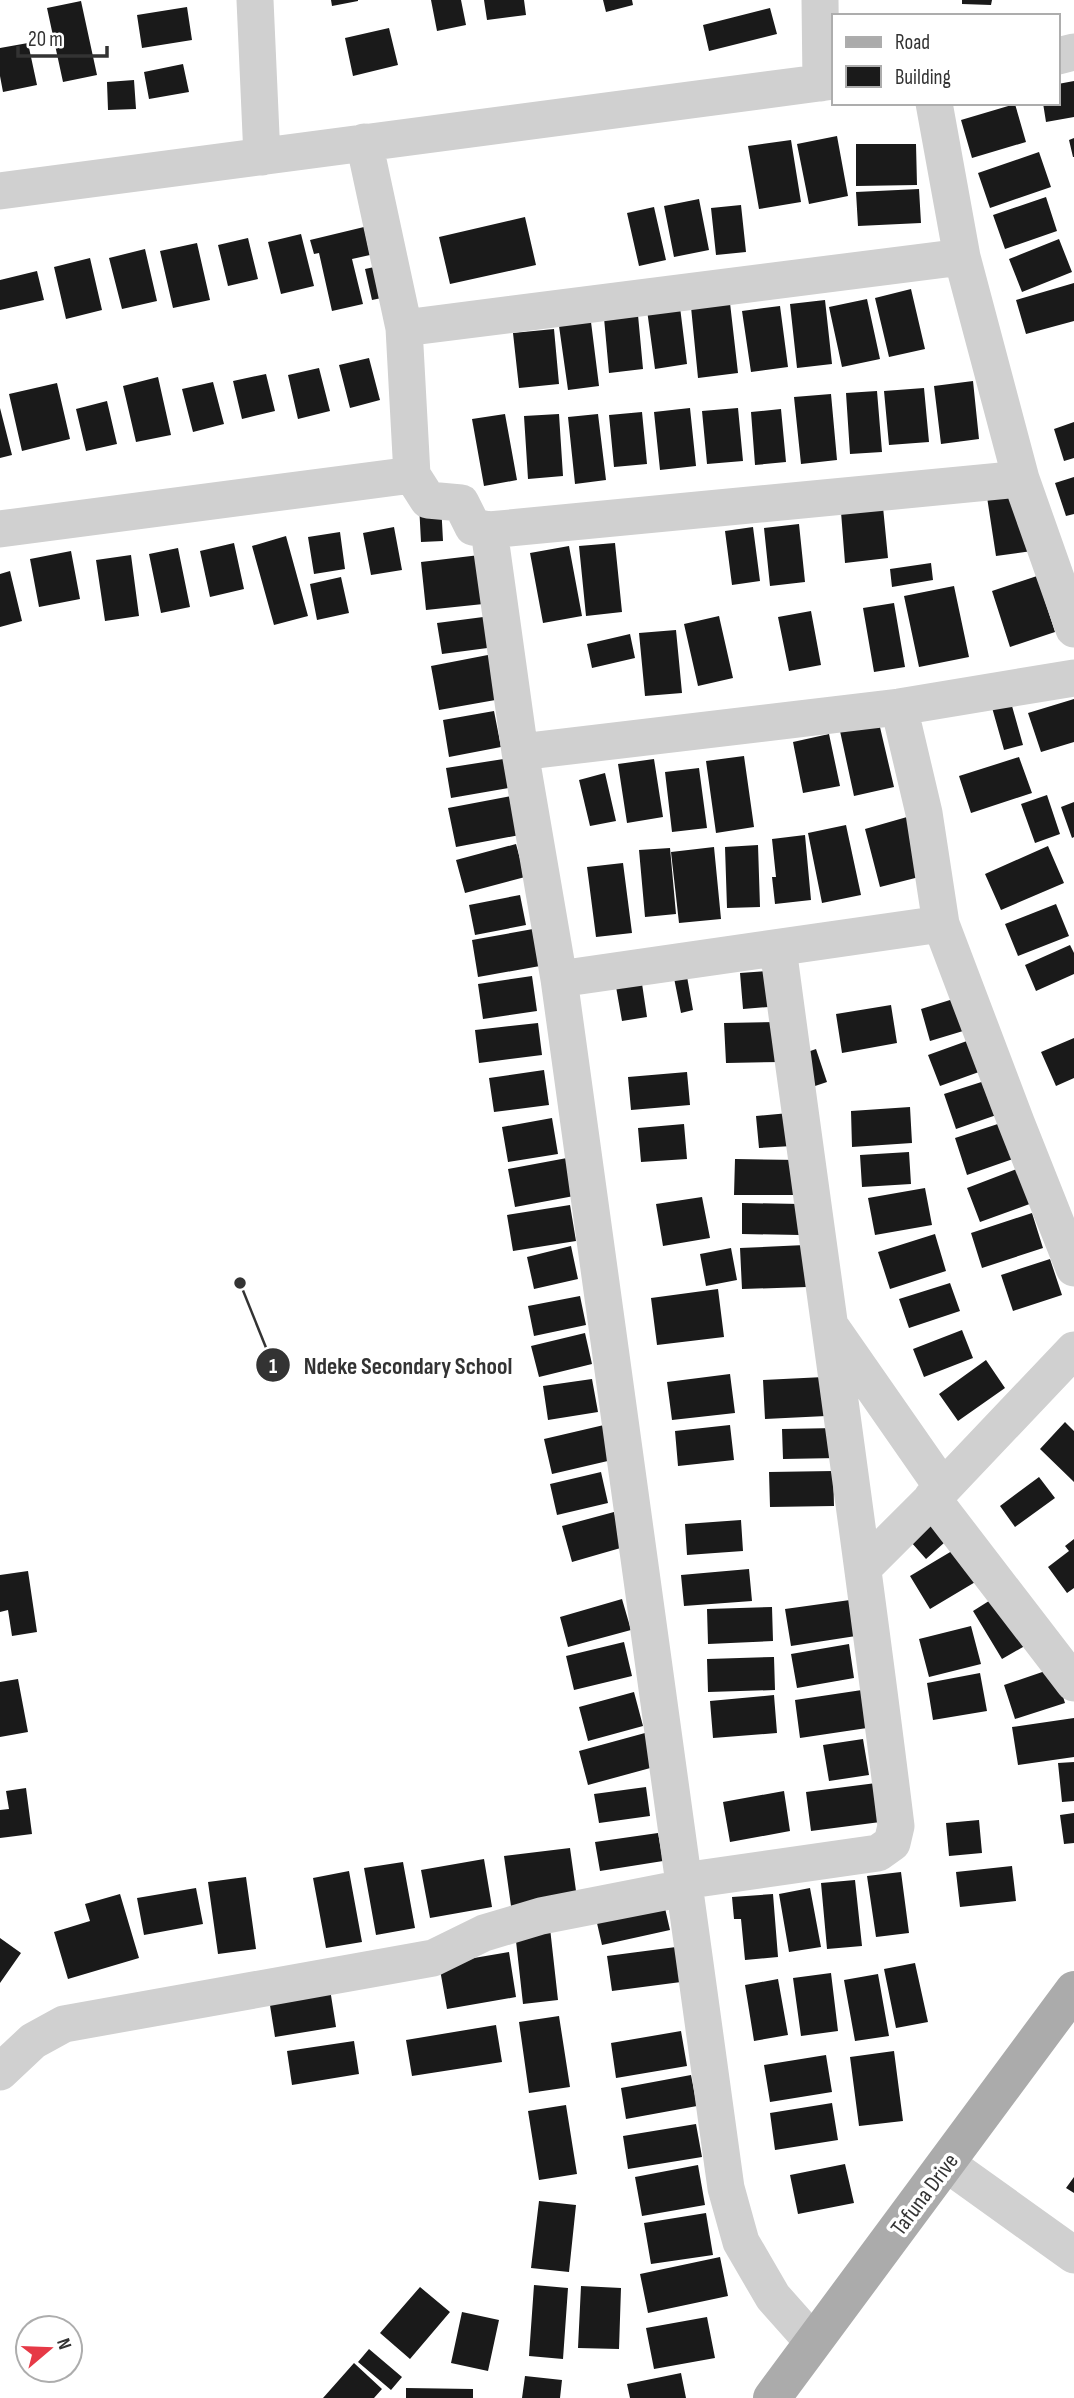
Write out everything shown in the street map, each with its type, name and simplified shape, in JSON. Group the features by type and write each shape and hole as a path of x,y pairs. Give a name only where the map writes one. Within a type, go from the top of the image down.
{"main road":[{"name":"Tafuna Drive","path":"772,2398 1074,1990"}],"street":[{"path":"256,0 262,157"},
{"path":"0,191 828,82 820,0"},
{"path":"934,105 962,257 1021,479 1074,629"},
{"path":"364,142 404,328 412,475 428,500 461,503 473,527 489,530 1021,479"},
{"path":"404,328 962,257"},
{"path":"0,529 412,475"},
{"path":"489,530 520,752 559,979 726,2188 741,2242 773,2297 813,2342"},
{"path":"520,752 899,707 1074,678"},
{"path":"899,707 924,813 941,924 1074,1268"},
{"path":"559,979 941,924"},
{"path":"0,2072 33,2041 64,2024 433,1958 484,1933 541,1916 684,1884 878,1853 892,1843 896,1826 864,1567 778,948"},
{"path":"828,1323 937,1493 1074,1683"},
{"path":"864,1567 1074,1350"},
{"path":"947,2164 1074,2255"}],"building":[{"path":"331,0 358,0 358,1 332,6"},
{"path":"431,0 461,0 466,25 437,31"},
{"path":"484,0 524,0 526,15 487,20"},
{"path":"603,0 632,0 633,5 606,12"},
{"path":"962,0 992,0 991,5 962,4"},
{"path":"81,1 97,75 63,82 47,8"},
{"path":"187,7 192,40 142,48 137,15"},
{"path":"770,8 777,34 709,51 703,25"},
{"path":"389,28 398,65 353,76 345,38"},
{"path":"28,43 37,85 3,92 0,48"},
{"path":"183,64 189,92 149,99 144,72"},
{"path":"134,80 136,109 108,110 107,82"},
{"path":"1074,81 1074,117 1046,122 1043,105 1060,105 1060,84"},
{"path":"1015,105 1026,142 972,158 961,120"},
{"path":"837,136 848,196 809,204 797,144"},
{"path":"1074,138 1074,157 1073,157 1069,140"},
{"path":"791,140 801,202 759,209 748,146"},
{"path":"856,144 916,144 917,185 856,186"},
{"path":"1039,152 1051,187 990,208 978,173"},
{"path":"919,189 921,223 858,226 856,192"},
{"path":"1046,197 1057,231 1005,249 993,215"},
{"path":"699,199 709,250 674,257 664,206"},
{"path":"741,205 746,252 716,255 711,208"},
{"path":"654,207 666,260 639,266 627,213"},
{"path":"525,217 536,265 450,284 439,237"},
{"path":"364,227 370,255 352,259 363,304 332,311 319,253 314,254 310,240"},
{"path":"301,234 314,286 281,294 268,242"},
{"path":"248,238 258,279 228,286 218,245"},
{"path":"1059,239 1072,272 1022,292 1009,259"},
{"path":"197,243 210,300 173,308 160,251"},
{"path":"145,249 157,301 122,309 109,258"},
{"path":"90,258 102,310 66,319 54,267"},
{"path":"384,265 391,296 372,300 365,269"},
{"path":"37,271 44,300 0,310 0,280"},
{"path":"1074,283 1074,321 1026,334 1016,300"},
{"path":"911,289 925,349 889,357 875,298"},
{"path":"867,299 880,359 842,367 829,307"},
{"path":"825,300 832,364 797,368 790,304"},
{"path":"730,303 738,373 698,378 691,307"},
{"path":"780,306 788,367 751,372 742,311"},
{"path":"680,307 687,364 655,369 647,310"},
{"path":"638,315 643,369 609,373 604,318"},
{"path":"591,322 599,386 568,390 559,326"},
{"path":"554,329 559,384 519,388 513,333"},
{"path":"369,358 380,400 350,408 339,365"},
{"path":"319,368 330,411 298,419 288,375"},
{"path":"266,374 275,411 242,419 233,381"},
{"path":"158,377 171,435 136,442 123,386"},
{"path":"973,381 979,439 941,444 934,386"},
{"path":"213,382 224,424 193,432 182,389"},
{"path":"57,383 70,439 22,451 9,394"},
{"path":"924,388 929,442 889,445 884,391"},
{"path":"877,391 882,452 850,454 846,393"},
{"path":"831,394 837,460 801,464 794,397"},
{"path":"107,401 117,444 86,451 76,409"},
{"path":"0,408 12,455 0,458"},
{"path":"690,408 696,466 660,470 654,412"},
{"path":"738,408 743,461 707,464 702,411"},
{"path":"781,409 786,462 755,465 751,412"},
{"path":"642,412 647,464 614,467 609,415"},
{"path":"505,414 517,480 484,486 472,419"},
{"path":"559,414 563,476 528,479 524,416"},
{"path":"598,414 606,480 575,484 568,417"},
{"path":"1074,422 1074,458 1064,461 1054,429"},
{"path":"1074,477 1074,514 1066,516 1055,483"},
{"path":"1023,491 1032,551 996,556 987,497"},
{"path":"441,503 443,541 421,542 419,504"},
{"path":"883,507 888,558 845,563 841,512"},
{"path":"799,524 805,582 770,586 764,528"},
{"path":"394,527 402,570 371,575 363,533"},
{"path":"753,527 760,581 732,585 725,531"},
{"path":"340,532 345,569 314,574 308,537"},
{"path":"286,536 308,616 274,625 252,546"},
{"path":"234,543 244,589 210,597 200,551"},
{"path":"615,543 622,612 586,616 579,546"},
{"path":"569,546 582,616 543,623 530,553"},
{"path":"178,548 190,607 161,613 149,554"},
{"path":"71,551 80,599 39,607 30,559"},
{"path":"488,554 493,603 426,610 421,562"},
{"path":"131,555 139,616 105,621 96,560"},
{"path":"931,563 933,580 892,587 890,569"},
{"path":"10,571 22,621 0,627 0,574"},
{"path":"1037,576 1055,632 1010,647 992,591"},
{"path":"341,577 349,613 317,620 310,584"},
{"path":"954,586 969,657 919,667 904,596"},
{"path":"894,603 905,667 874,672 863,608"},
{"path":"811,611 821,665 789,671 778,617"},
{"path":"491,616 495,647 442,654 437,623"},
{"path":"719,616 733,678 698,686 684,624"},
{"path":"676,630 682,693 645,696 639,633"},
{"path":"630,634 635,658 592,668 587,644"},
{"path":"493,654 501,699 439,710 431,666"},
{"path":"1010,699 1023,745 1004,750 991,704"},
{"path":"1074,699 1074,742 1041,752 1028,713"},
{"path":"494,711 501,747 449,757 443,720"},
{"path":"879,723 894,787 854,796 840,731"},
{"path":"829,734 840,786 803,793 793,742"},
{"path":"744,756 754,827 716,833 706,761"},
{"path":"1019,757 1032,793 971,813 959,776"},
{"path":"510,758 515,787 451,798 446,768"},
{"path":"654,759 663,817 627,823 618,764"},
{"path":"699,768 707,828 672,832 665,772"},
{"path":"605,773 616,821 590,826 579,780"},
{"path":"517,795 525,834 456,847 448,808"},
{"path":"1047,795 1060,834 1035,843 1021,804"},
{"path":"1074,802 1074,837 1072,838 1061,807"},
{"path":"907,817 923,876 880,887 865,829"},
{"path":"846,825 861,895 822,903 808,833"},
{"path":"805,835 811,900 775,904 772,877 776,877 772,839"},
{"path":"516,844 525,877 465,893 456,860"},
{"path":"758,845 760,907 727,908 725,847"},
{"path":"1048,846 1064,883 1001,910 985,874"},
{"path":"714,847 721,919 679,923 671,852"},
{"path":"670,848 676,914 645,917 639,850"},
{"path":"623,863 632,933 596,937 587,867"},
{"path":"520,895 526,925 475,935 469,905"},
{"path":"1056,904 1069,936 1018,956 1005,924"},
{"path":"533,929 540,966 478,977 472,940"},
{"path":"1070,945 1074,953 1074,974 1036,991 1025,965"},
{"path":"779,970 781,1006 743,1009 740,973"},
{"path":"686,971 693,1010 681,1013 673,973"},
{"path":"532,976 537,1011 483,1019 478,984"},
{"path":"641,977 647,1017 622,1021 615,981"},
{"path":"963,996 973,1028 930,1041 921,1009"},
{"path":"891,1005 897,1043 842,1053 836,1014"},
{"path":"780,1022 781,1062 726,1063 724,1023"},
{"path":"538,1023 542,1055 479,1063 475,1030"},
{"path":"978,1037 990,1068 940,1086 928,1055"},
{"path":"1074,1038 1074,1078 1056,1086 1041,1052"},
{"path":"816,1049 827,1082 809,1088 799,1055"},
{"path":"544,1070 549,1105 494,1112 489,1078"},
{"path":"687,1072 690,1105 631,1110 628,1077"},
{"path":"997,1077 1008,1111 956,1129 944,1094"},
{"path":"910,1107 912,1143 852,1147 851,1111"},
{"path":"789,1113 792,1146 759,1148 756,1116"},
{"path":"552,1118 558,1154 508,1162 502,1127"},
{"path":"1007,1121 1019,1157 967,1175 955,1138"},
{"path":"684,1124 687,1159 641,1162 638,1128"},
{"path":"909,1152 911,1184 862,1187 860,1155"},
{"path":"567,1158 574,1196 515,1207 508,1169"},
{"path":"735,1159 799,1160 799,1195 734,1195"},
{"path":"1022,1167 1035,1202 980,1222 967,1188"},
{"path":"925,1188 932,1225 875,1235 868,1198"},
{"path":"702,1197 710,1238 663,1246 656,1204"},
{"path":"742,1203 800,1204 800,1235 742,1234"},
{"path":"570,1205 576,1241 513,1251 507,1215"},
{"path":"1032,1213 1043,1248 982,1268 971,1233"},
{"path":"935,1234 946,1271 890,1289 878,1252"},
{"path":"805,1245 807,1287 742,1289 740,1248"},
{"path":"571,1246 578,1279 534,1289 527,1257"},
{"path":"731,1248 737,1280 706,1286 700,1254"},
{"path":"1050,1259 1062,1295 1013,1311 1001,1275"},
{"path":"950,1283 960,1311 909,1328 899,1299"},
{"path":"718,1289 724,1337 657,1345 651,1298"},
{"path":"580,1296 586,1325 534,1336 528,1306"},
{"path":"962,1330 973,1358 924,1377 913,1349"},
{"path":"585,1333 592,1364 539,1377 531,1346"},
{"path":"986,1360 1005,1388 958,1421 939,1394"},
{"path":"730,1374 735,1413 672,1420 667,1382"},
{"path":"824,1377 826,1416 765,1419 763,1380"},
{"path":"592,1379 598,1412 548,1420 543,1386"},
{"path":"1065,1422 1074,1431 1074,1482 1040,1449"},
{"path":"604,1425 612,1460 552,1474 544,1439"},
{"path":"730,1425 734,1460 678,1466 675,1431"},
{"path":"837,1428 838,1458 783,1459 782,1429"},
{"path":"833,1471 834,1506 770,1507 769,1472"},
{"path":"601,1472 608,1503 557,1515 550,1484"},
{"path":"1039,1477 1055,1498 1015,1527 1000,1506"},
{"path":"614,1512 624,1547 572,1562 562,1526"},
{"path":"939,1517 954,1534 926,1559 911,1542"},
{"path":"741,1520 743,1551 687,1555 685,1524"},
{"path":"1074,1539 1074,1588 1067,1593 1048,1567 1069,1551 1065,1546"},
{"path":"962,1545 982,1578 930,1609 910,1576"},
{"path":"749,1569 752,1601 684,1606 681,1575"},
{"path":"28,1571 37,1632 12,1636 8,1610 0,1612 0,1575"},
{"path":"1000,1594 1030,1643 1002,1659 973,1611"},
{"path":"622,1599 631,1630 568,1647 560,1617"},
{"path":"850,1600 856,1636 791,1646 785,1609"},
{"path":"772,1607 773,1641 708,1644 707,1609"},
{"path":"971,1626 981,1664 929,1677 919,1639"},
{"path":"624,1642 632,1676 574,1690 566,1656"},
{"path":"849,1644 854,1678 797,1688 791,1654"},
{"path":"774,1657 775,1690 708,1692 707,1659"},
{"path":"1054,1668 1065,1703 1015,1719 1004,1685"},
{"path":"980,1673 987,1711 933,1720 927,1683"},
{"path":"18,1679 28,1732 0,1737 0,1682"},
{"path":"862,1690 867,1728 800,1738 795,1700"},
{"path":"634,1692 643,1726 588,1741 579,1707"},
{"path":"774,1695 777,1733 713,1738 710,1701"},
{"path":"1074,1718 1074,1757 1018,1765 1012,1727"},
{"path":"645,1733 654,1767 588,1785 579,1751"},
{"path":"863,1739 869,1775 829,1781 823,1745"},
{"path":"1074,1762 1074,1801 1062,1802 1058,1763"},
{"path":"884,1782 888,1821 811,1831 806,1792"},
{"path":"646,1787 650,1816 599,1823 594,1794"},
{"path":"26,1788 32,1834 0,1838 0,1810 9,1809 6,1791"},
{"path":"784,1791 790,1831 730,1842 723,1802"},
{"path":"1074,1813 1074,1843 1064,1844 1060,1815"},
{"path":"979,1820 982,1853 949,1856 946,1823"},
{"path":"658,1833 663,1861 600,1871 595,1842"},
{"path":"570,1848 577,1898 511,1906 504,1856"},
{"path":"484,1859 492,1907 430,1918 421,1870"},
{"path":"403,1862 415,1928 376,1935 364,1868"},
{"path":"1012,1866 1016,1901 960,1907 956,1872"},
{"path":"349,1871 362,1942 326,1948 313,1878"},
{"path":"901,1872 909,1933 876,1937 867,1876"},
{"path":"246,1877 256,1949 218,1954 208,1882"},
{"path":"855,1880 862,1946 827,1949 821,1883"},
{"path":"196,1888 203,1924 144,1935 137,1898"},
{"path":"810,1888 821,1947 789,1952 779,1894"},
{"path":"120,1894 139,1958 68,1979 54,1932 90,1921 85,1904"},
{"path":"773,1894 778,1957 745,1960 741,1919 734,1919 732,1897"},
{"path":"662,1895 670,1930 602,1945 594,1910"},
{"path":"550,1928 558,2000 523,2004 515,1932"},
{"path":"0,1938 21,1953 0,1983"},
{"path":"676,1947 681,1982 612,1991 607,1956"},
{"path":"509,1952 516,1997 447,2009 439,1964"},
{"path":"915,1963 928,2022 896,2028 884,1969"},
{"path":"831,1973 838,2031 801,2036 793,1978"},
{"path":"878,1974 889,2036 855,2041 844,1980"},
{"path":"778,1979 788,2035 754,2041 745,1985"},
{"path":"330,1989 336,2027 275,2037 269,1999"},
{"path":"559,2016 570,2087 529,2093 519,2022"},
{"path":"496,2025 502,2062 412,2076 406,2040"},
{"path":"681,2031 687,2066 616,2078 611,2043"},
{"path":"354,2041 359,2074 292,2085 287,2051"},
{"path":"894,2051 903,2121 859,2126 850,2057"},
{"path":"826,2055 832,2092 770,2102 764,2065"},
{"path":"691,2075 697,2106 626,2119 621,2088"},
{"path":"832,2103 838,2140 775,2150 770,2113"},
{"path":"566,2105 577,2174 539,2180 528,2111"},
{"path":"696,2124 702,2157 628,2169 623,2136"},
{"path":"845,2164 854,2203 798,2214 790,2175"},
{"path":"698,2165 705,2205 642,2216 635,2177"},
{"path":"1074,2177 1074,2193 1066,2188"},
{"path":"539,2201 576,2205 569,2272 531,2268"},
{"path":"706,2213 713,2255 651,2264 644,2223"},
{"path":"720,2257 728,2296 648,2313 640,2274"},
{"path":"534,2285 568,2288 563,2359 529,2356"},
{"path":"581,2286 621,2288 619,2349 578,2348"},
{"path":"420,2287 450,2312 410,2359 380,2333"},
{"path":"462,2312 499,2320 488,2371 451,2363"},
{"path":"707,2317 715,2358 654,2369 646,2328"},
{"path":"369,2349 402,2377 391,2390 358,2362"},
{"path":"354,2363 382,2389 374,2398 323,2398"},
{"path":"681,2373 686,2398 630,2398 627,2384"},
{"path":"525,2376 562,2380 560,2398 522,2398"},
{"path":"406,2388 473,2389 473,2398 406,2398"}],"place":[{"name":"Ndeke Secondary School","path":"240,1283"}]}
